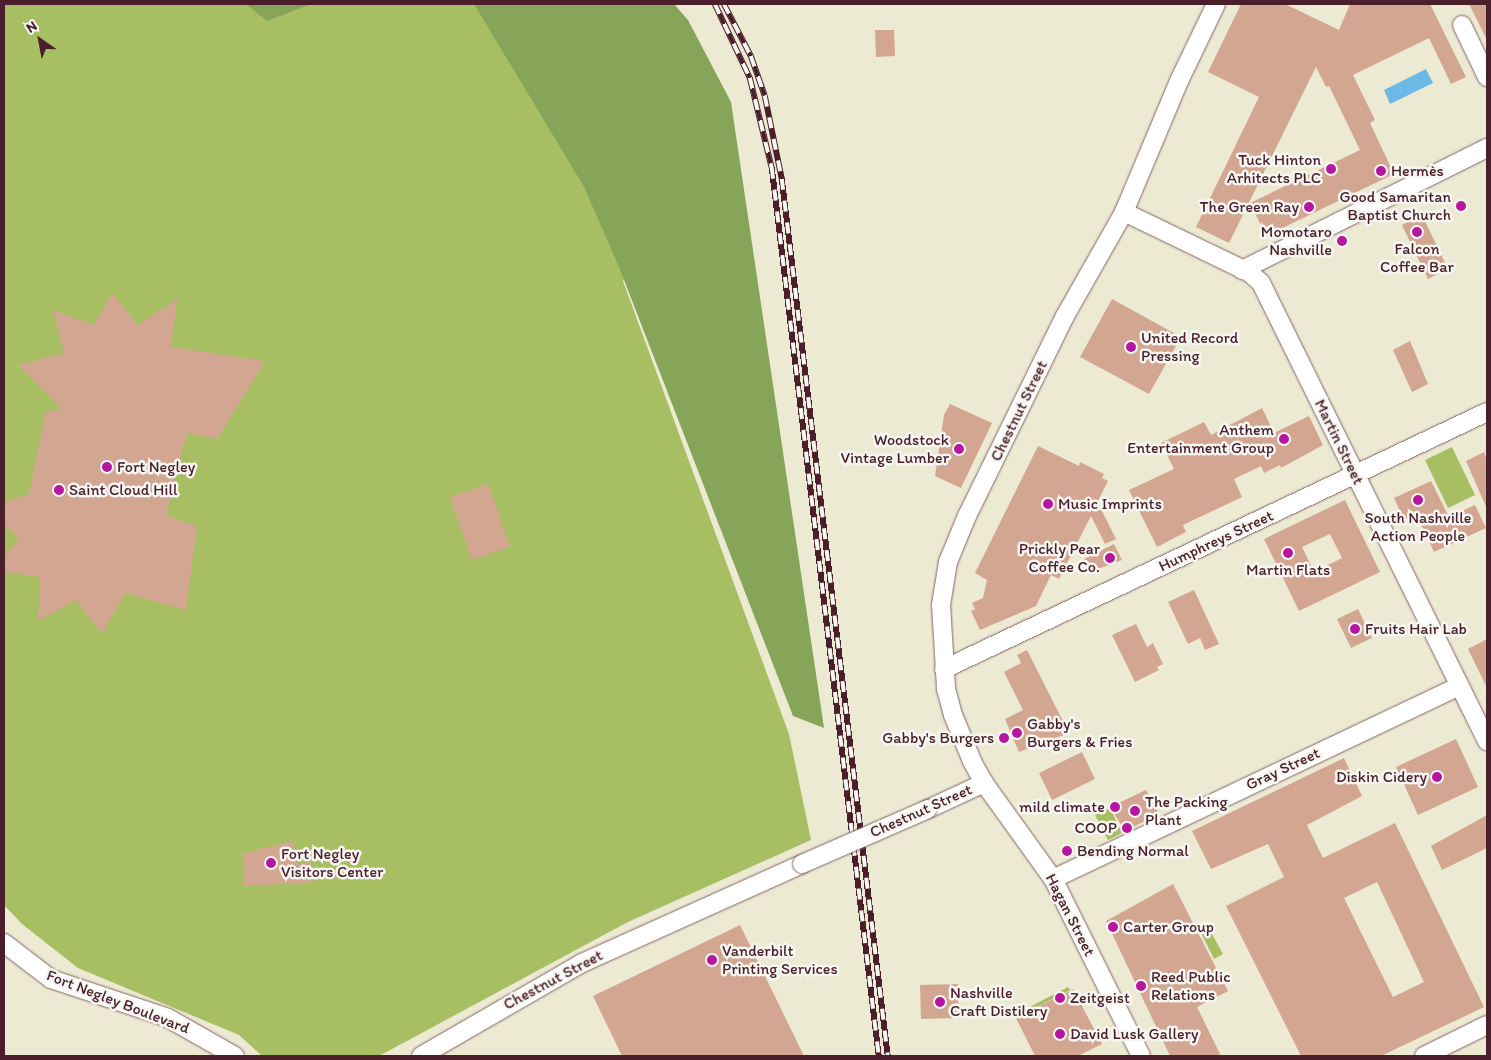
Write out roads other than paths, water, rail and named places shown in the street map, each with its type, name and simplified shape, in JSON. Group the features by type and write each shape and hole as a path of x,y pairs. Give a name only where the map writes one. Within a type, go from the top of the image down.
{"street":[{"name":"Chestnut Street","path":"421,1056 591,959 984,783 953,715 944,668 941,605 948,562 967,516 1065,316 1124,212 1179,81 1216,4"},
{"path":"1462,25 1487,77"},
{"path":"1242,270 1487,148"},
{"name":"Martin Street","path":"1124,212 1242,270 1261,283 1487,740"},
{"name":"Humphreys Street","path":"944,668 1487,412"},
{"name":"Gray Street","path":"1053,879 1460,686"},
{"name":"Hagan Street","path":"984,783 1053,879 1141,1056"},
{"name":"Fort Negley Boulevard","path":"4,944 51,979 168,1018 235,1056"},
{"path":"1424,1056 1487,1025"}],"water":[{"path":"1426,69 1433,83 1390,104 1384,90"}],"railway":[{"path":"715,4 750,78 772,168 879,1056"},
{"path":"724,4 751,56 765,96 782,179 888,1056"}],"place":[{"name":"Tuck Hinton Arhitects PLC","path":"1331,169"},
{"name":"Hermès","path":"1381,171"},
{"name":"Good Samaritan Baptist Church","path":"1461,206"},
{"name":"The Green Ray","path":"1309,207"},
{"name":"Falcon Coffee Bar","path":"1417,232"},
{"name":"Momotaro Nashville","path":"1342,241"},
{"name":"United Record Pressing","path":"1131,347"},
{"name":"Anthem Entertainment Group","path":"1284,439"},
{"name":"Woodstock Vintage Lumber","path":"959,449"},
{"name":"Fort Negley","path":"107,467"},
{"name":"Saint Cloud Hill","path":"59,490"},
{"name":"South Nashville Action People","path":"1418,500"},
{"name":"Music Imprints","path":"1048,504"},
{"name":"Martin Flats","path":"1288,553"},
{"name":"Prickly Pear Coffee Co.","path":"1110,558"},
{"name":"Fruits Hair Lab","path":"1355,629"},
{"name":"Gabby's Burgers & Fries","path":"1017,733"},
{"name":"Gabby's Burgers","path":"1004,738"},
{"name":"Diskin Cidery","path":"1437,777"},
{"name":"mild climate","path":"1115,807"},
{"name":"The Packing Plant","path":"1135,811"},
{"name":"COOP","path":"1127,828"},
{"name":"Bending Normal","path":"1067,851"},
{"name":"Fort Negley Visitors Center","path":"271,863"},
{"name":"Carter Group","path":"1113,927"},
{"name":"Vanderbilt Printing Services","path":"712,960"},
{"name":"Reed Public Relations","path":"1141,986"},
{"name":"Zeitgeist","path":"1060,998"},
{"name":"Nashville Craft Distilery","path":"940,1002"},
{"name":"David Lusk Gallery","path":"1060,1034"}]}
